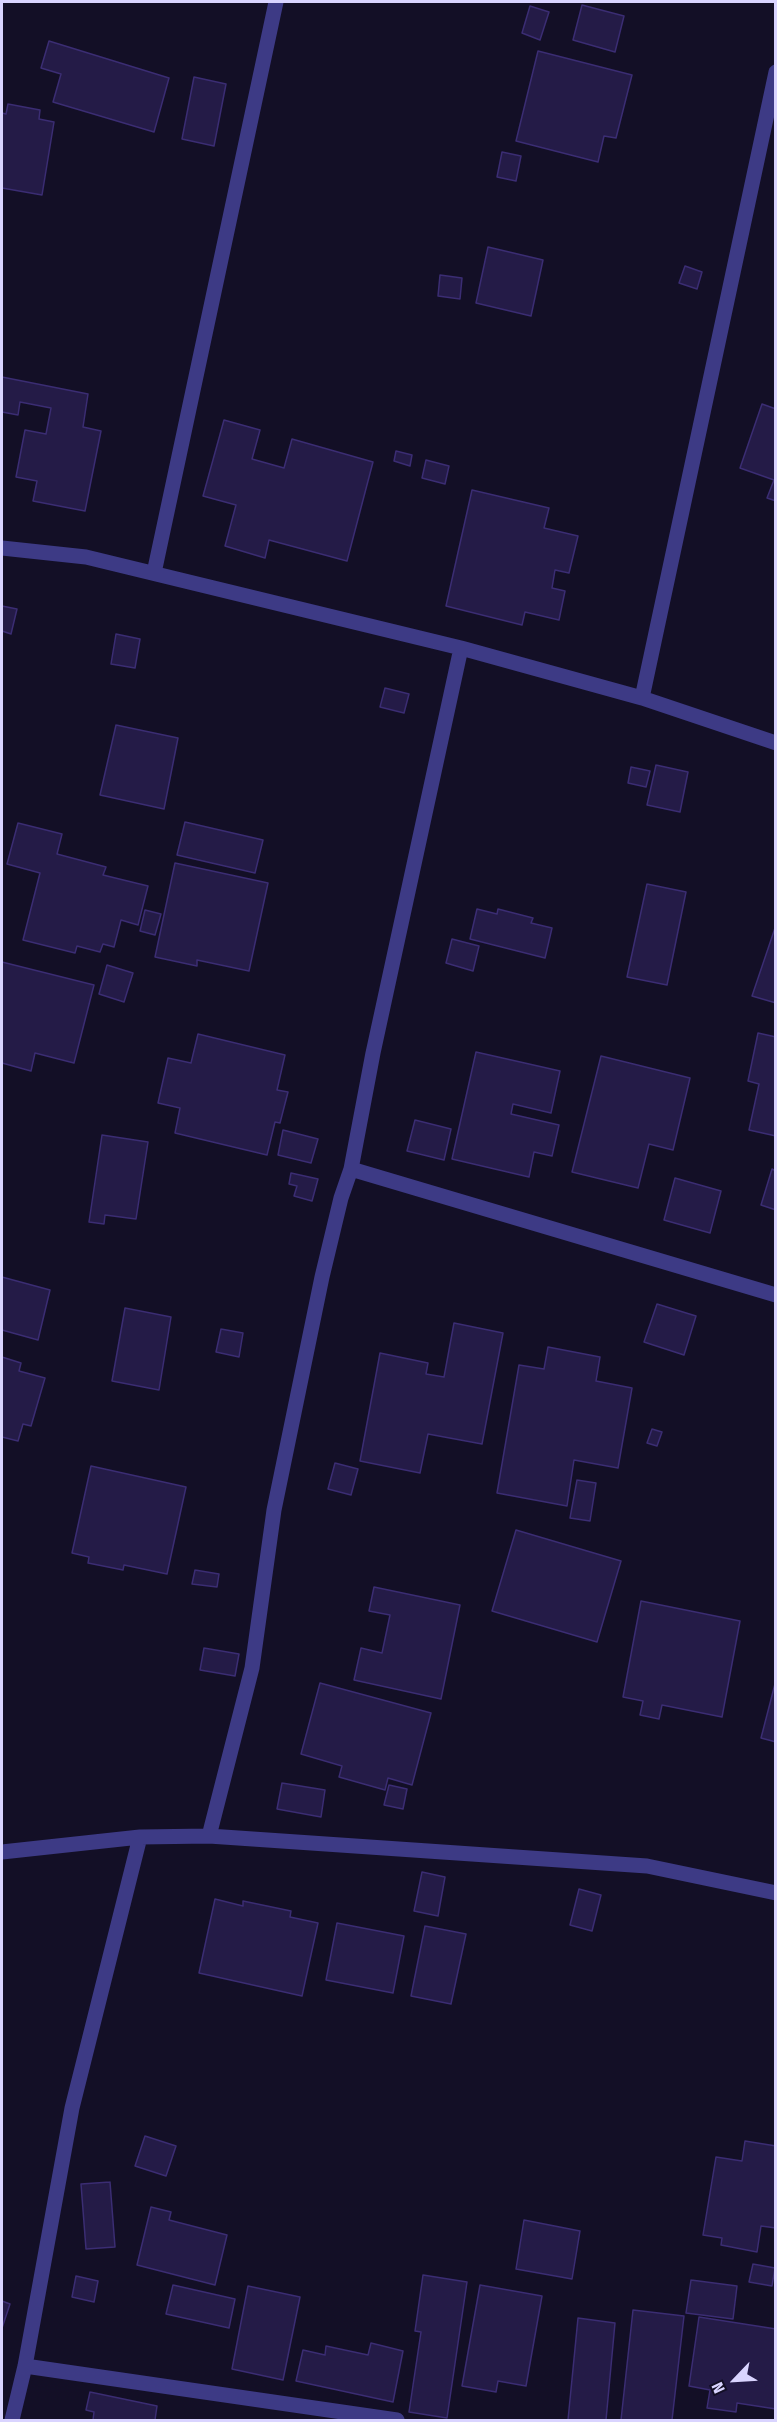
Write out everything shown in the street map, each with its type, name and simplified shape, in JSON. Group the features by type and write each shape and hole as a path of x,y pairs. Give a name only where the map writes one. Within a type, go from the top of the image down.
{"street":[{"path":"154,573 276,2"},
{"path":"642,698 776,72"},
{"path":"2,548 86,557 461,648 642,698 776,742"},
{"path":"209,1836 252,1668 274,1510 322,1277 341,1198 351,1169 373,1053 461,648"},
{"path":"351,1169 776,1295"},
{"path":"2,1852 140,1837 209,1836 647,1866 776,1893"},
{"path":"12,2421 25,2366 72,2108 140,1837"},
{"path":"25,2366 397,2421"}],"building":[{"path":"582,5 624,16 615,52 573,40"},
{"path":"530,6 549,12 540,40 522,33"},
{"path":"49,41 169,78 154,132 53,102 61,74 41,68"},
{"path":"538,51 632,75 616,138 604,136 598,162 516,141"},
{"path":"194,77 226,84 214,146 182,139"},
{"path":"8,104 40,110 39,119 54,122 42,195 2,188 2,113 6,114"},
{"path":"502,152 521,156 516,181 497,177"},
{"path":"488,247 543,260 531,316 476,303"},
{"path":"685,266 702,272 697,289 679,283"},
{"path":"440,275 462,278 460,299 438,296"},
{"path":"2,377 88,394 83,427 101,431 85,511 33,501 37,481 16,477 25,430 46,434 51,408 20,402 18,415 2,412"},
{"path":"762,404 776,409 776,501 767,498 774,480 740,468"},
{"path":"224,420 260,430 252,459 284,468 292,439 373,462 347,561 269,540 265,558 225,546 236,505 203,496"},
{"path":"396,451 412,455 410,466 394,461"},
{"path":"426,460 449,466 445,484 422,478"},
{"path":"472,490 549,508 544,528 578,536 569,573 555,570 552,588 565,591 559,620 525,612 522,625 446,606"},
{"path":"2,606 17,609 11,634 2,631"},
{"path":"116,634 140,639 135,668 111,664"},
{"path":"385,688 409,694 404,713 380,707"},
{"path":"116,725 178,738 164,809 100,795"},
{"path":"656,765 688,772 680,812 647,805"},
{"path":"631,767 650,771 646,787 628,783"},
{"path":"185,822 263,840 255,873 177,855"},
{"path":"18,823 62,834 57,854 106,867 103,875 148,886 138,925 121,920 114,947 103,944 100,952 77,946 75,953 23,940 40,873 7,864"},
{"path":"175,863 268,883 249,971 197,960 197,966 155,957"},
{"path":"647,884 686,892 667,985 627,977"},
{"path":"477,909 497,914 498,909 533,918 531,923 552,928 545,958 470,939"},
{"path":"145,910 161,914 155,935 140,931"},
{"path":"776,925 776,1003 752,996"},
{"path":"452,939 479,946 473,971 446,963"},
{"path":"2,962 94,985 74,1063 35,1053 31,1071 2,1063"},
{"path":"107,965 133,973 124,1002 99,994"},
{"path":"758,1033 776,1037 776,1136 749,1130 759,1084 748,1081"},
{"path":"198,1034 285,1055 277,1090 288,1092 280,1123 275,1122 267,1155 175,1133 180,1108 158,1103 168,1058 191,1063"},
{"path":"476,1052 560,1071 551,1113 513,1104 511,1114 559,1125 552,1156 534,1152 529,1177 452,1159"},
{"path":"601,1056 690,1078 673,1150 649,1144 638,1188 572,1172"},
{"path":"415,1120 451,1129 444,1160 407,1151"},
{"path":"283,1130 318,1139 311,1163 278,1155"},
{"path":"102,1135 148,1142 136,1219 105,1215 104,1224 89,1222"},
{"path":"772,1169 776,1171 776,1210 761,1205"},
{"path":"291,1173 318,1179 312,1201 294,1196 297,1186 289,1184"},
{"path":"675,1178 721,1191 710,1233 664,1220"},
{"path":"2,1277 50,1290 38,1340 2,1330"},
{"path":"657,1304 696,1316 684,1355 644,1342"},
{"path":"125,1308 171,1317 159,1390 112,1381"},
{"path":"454,1323 503,1333 482,1444 428,1434 420,1473 360,1461 380,1353 428,1363 426,1374 444,1377"},
{"path":"221,1329 243,1333 239,1357 216,1352"},
{"path":"548,1347 600,1357 596,1381 632,1388 618,1468 574,1460 567,1506 497,1493 519,1365 544,1369"},
{"path":"2,1357 21,1363 19,1371 45,1378 31,1426 23,1424 18,1441 2,1437"},
{"path":"652,1429 662,1432 657,1446 647,1443"},
{"path":"335,1463 358,1469 351,1495 328,1489"},
{"path":"91,1466 186,1487 167,1574 124,1565 123,1570 88,1563 89,1557 72,1553"},
{"path":"577,1480 596,1483 590,1521 570,1518"},
{"path":"516,1530 621,1561 597,1642 492,1611"},
{"path":"195,1570 219,1574 217,1587 192,1584"},
{"path":"374,1587 460,1605 441,1699 354,1680 361,1648 382,1653 390,1615 369,1611"},
{"path":"641,1601 740,1621 722,1717 662,1705 659,1719 640,1715 643,1701 623,1697"},
{"path":"204,1648 239,1654 235,1676 200,1670"},
{"path":"776,1680 776,1742 761,1738"},
{"path":"320,1683 431,1713 412,1785 388,1778 385,1790 339,1777 342,1766 301,1754"},
{"path":"282,1783 325,1790 321,1817 277,1809"},
{"path":"389,1785 407,1789 403,1809 384,1805"},
{"path":"422,1872 445,1877 438,1916 414,1911"},
{"path":"579,1889 601,1895 592,1931 570,1925"},
{"path":"215,1899 243,1906 243,1901 291,1911 290,1917 318,1923 302,1996 199,1973"},
{"path":"337,1923 404,1936 393,1993 326,1980"},
{"path":"425,1926 466,1934 451,2004 411,1996"},
{"path":"145,2136 176,2146 166,2176 135,2166"},
{"path":"745,2141 776,2146 776,2228 761,2226 757,2252 721,2245 722,2238 703,2235 716,2157 742,2161"},
{"path":"110,2182 115,2247 86,2249 81,2184"},
{"path":"151,2207 171,2212 169,2220 227,2235 215,2285 137,2265"},
{"path":"524,2220 580,2231 572,2279 516,2269"},
{"path":"753,2264 775,2268 772,2286 749,2282"},
{"path":"423,2275 467,2282 447,2418 409,2412 421,2332 415,2331"},
{"path":"76,2276 98,2281 94,2302 72,2297"},
{"path":"691,2280 737,2286 733,2319 686,2313"},
{"path":"173,2285 235,2299 229,2328 166,2314"},
{"path":"480,2285 542,2296 526,2386 498,2381 496,2392 462,2386"},
{"path":"248,2286 300,2297 283,2380 232,2369"},
{"path":"2,2301 10,2304 2,2328"},
{"path":"633,2310 684,2316 672,2420 621,2420"},
{"path":"699,2317 776,2329 776,2409 737,2403 736,2412 707,2408 710,2390 689,2386"},
{"path":"578,2318 615,2323 606,2420 568,2420"},
{"path":"371,2343 403,2351 393,2402 296,2381 303,2350 325,2355 326,2346 368,2355"},
{"path":"90,2392 157,2406 155,2420 93,2420 94,2412 86,2410"}]}
